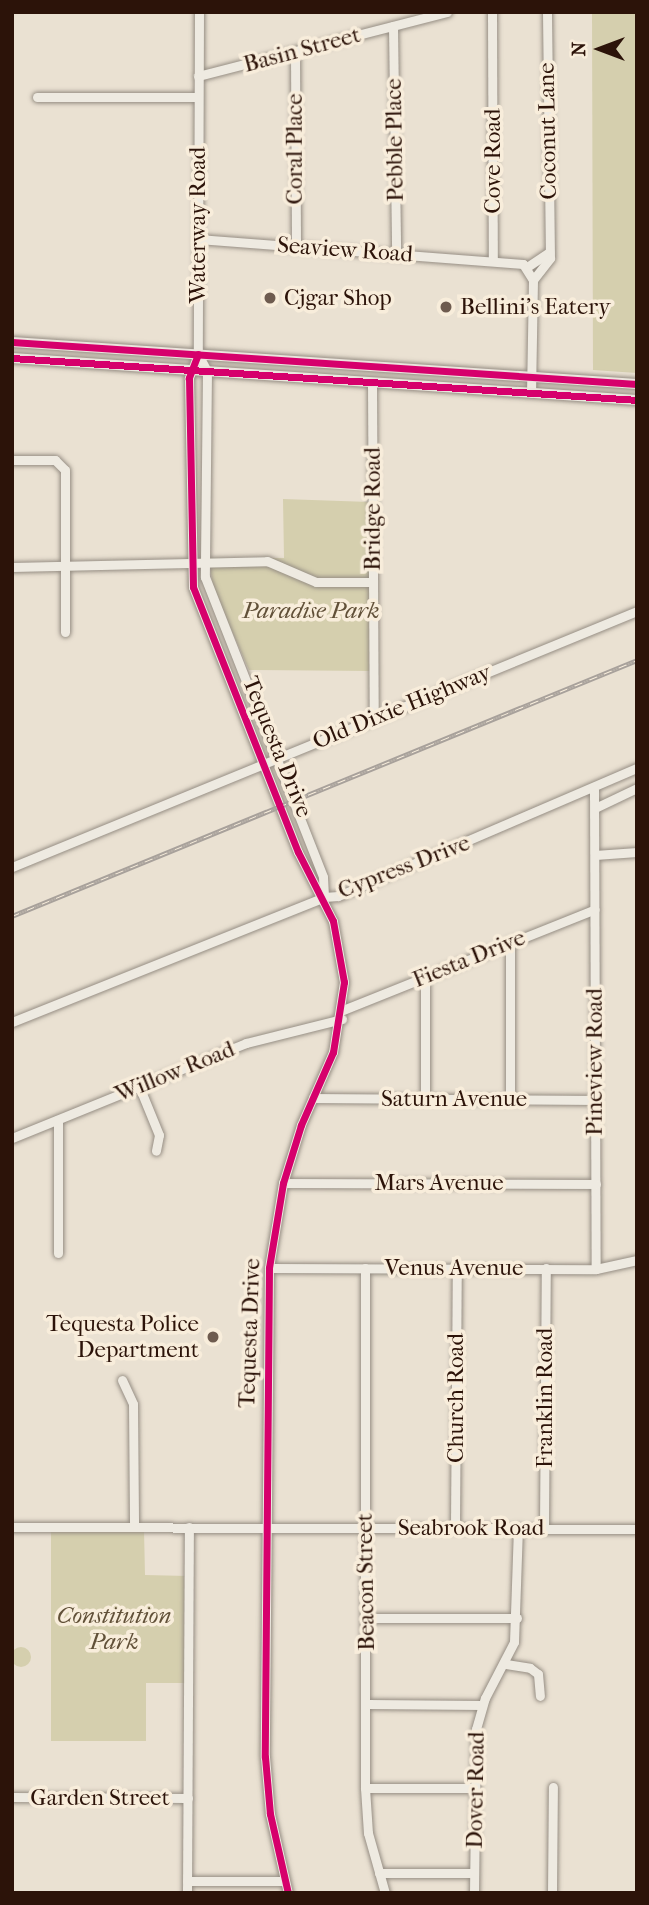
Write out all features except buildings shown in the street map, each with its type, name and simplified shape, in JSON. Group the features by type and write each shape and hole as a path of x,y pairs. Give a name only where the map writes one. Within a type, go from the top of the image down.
{"main road":[{"path":"12,342 637,384"},
{"path":"12,358 637,400"}],"street":[{"name":"Waterway Road","path":"198,354 199,12"},
{"name":"Basin Street","path":"198,76 447,12"},
{"name":"Cove Road","path":"492,12 493,261"},
{"name":"Coconut Lane","path":"533,280 547,268 550,250 547,12"},
{"name":"Pebble Place","path":"393,26 396,254"},
{"name":"Coral Place","path":"295,51 296,246"},
{"path":"37,97 198,97"},
{"name":"Seaview Road","path":"198,239 493,261"},
{"path":"493,261 527,267 550,250"},
{"path":"527,267 533,280 531,393"},
{"name":"Tequesta Drive","path":"198,354 190,370 190,561 197,600 310,881 324,897"},
{"name":"Tequesta Drive","path":"198,354 207,371 204,560 211,600 323,877 324,897 343,961 342,1015 283,1183 269,1268 265,1772 288,1893"},
{"name":"Bridge Road","path":"372,382 374,719"},
{"path":"12,460 55,460 64,465 65,632"},
{"path":"12,567 204,560 267,562 316,582 373,582"},
{"name":"Old Dixie Highway","path":"12,867 262,762 637,611"},
{"name":"Cypress Drive","path":"12,1022 324,897 338,896 592,790 637,768"},
{"path":"595,808 637,788"},
{"name":"Pineview Road","path":"592,790 595,808 596,1269"},
{"path":"595,855 637,852"},
{"name":"Fiesta Drive","path":"342,1015 425,977 595,909"},
{"path":"510,942 510,1098"},
{"path":"425,977 425,1098"},
{"name":"Willow Road","path":"12,1139 250,1042 342,1015"},
{"path":"139,1086 159,1135 156,1150"},
{"name":"Saturn Avenue","path":"313,1098 595,1100"},
{"path":"58,1120 58,1253"},
{"name":"Mars Avenue","path":"283,1183 596,1184"},
{"name":"Venus Avenue","path":"269,1268 596,1269 637,1261"},
{"name":"Beacon Street","path":"365,1268 368,1704 365,1788 368,1833 385,1893"},
{"name":"Church Road","path":"455,1528 457,1268"},
{"name":"Franklin Road","path":"544,1528 546,1268"},
{"path":"122,1380 134,1404 134,1527"},
{"name":"Seabrook Road","path":"12,1527 637,1529"},
{"path":"187,1893 189,1527"},
{"name":"Dover Road","path":"474,1893 475,1739 482,1705 506,1664 517,1618 518,1528"},
{"path":"366,1618 517,1618"},
{"path":"506,1664 530,1668 538,1674 540,1696"},
{"path":"368,1704 482,1705"},
{"path":"552,1893 553,1787"},
{"path":"365,1788 475,1788"},
{"name":"Garden Street","path":"12,1797 188,1798"},
{"path":"379,1873 474,1873"},
{"path":"187,1881 284,1881"}],"green space":[{"path":"592,12 637,12 637,373 593,370"},
{"name":"Paradise Park","path":"283,499 370,502 371,671 249,670 213,588 209,558 284,558"},
{"name":"Constitution Park","path":"51,1529 144,1530 145,1575 188,1576 187,1683 146,1683 146,1741 51,1741"},
{"path":"17,1647 25,1647 31,1657 25,1667 17,1667 11,1661 11,1653"}],"railway":[{"path":"12,916 637,660"}],"cycle path":[{"path":"12,342 637,384"},
{"path":"198,354 189,378 193,587 298,852 333,921 344,982 333,1052 301,1125 283,1183 269,1268 265,1757 270,1814 288,1893"},
{"path":"12,358 637,400"}],"place":[{"name":"Cjgar Shop","path":"270,298"},
{"name":"Bellini's Eatery","path":"446,307"},
{"name":"Tequesta Police Department","path":"213,1337"}]}
